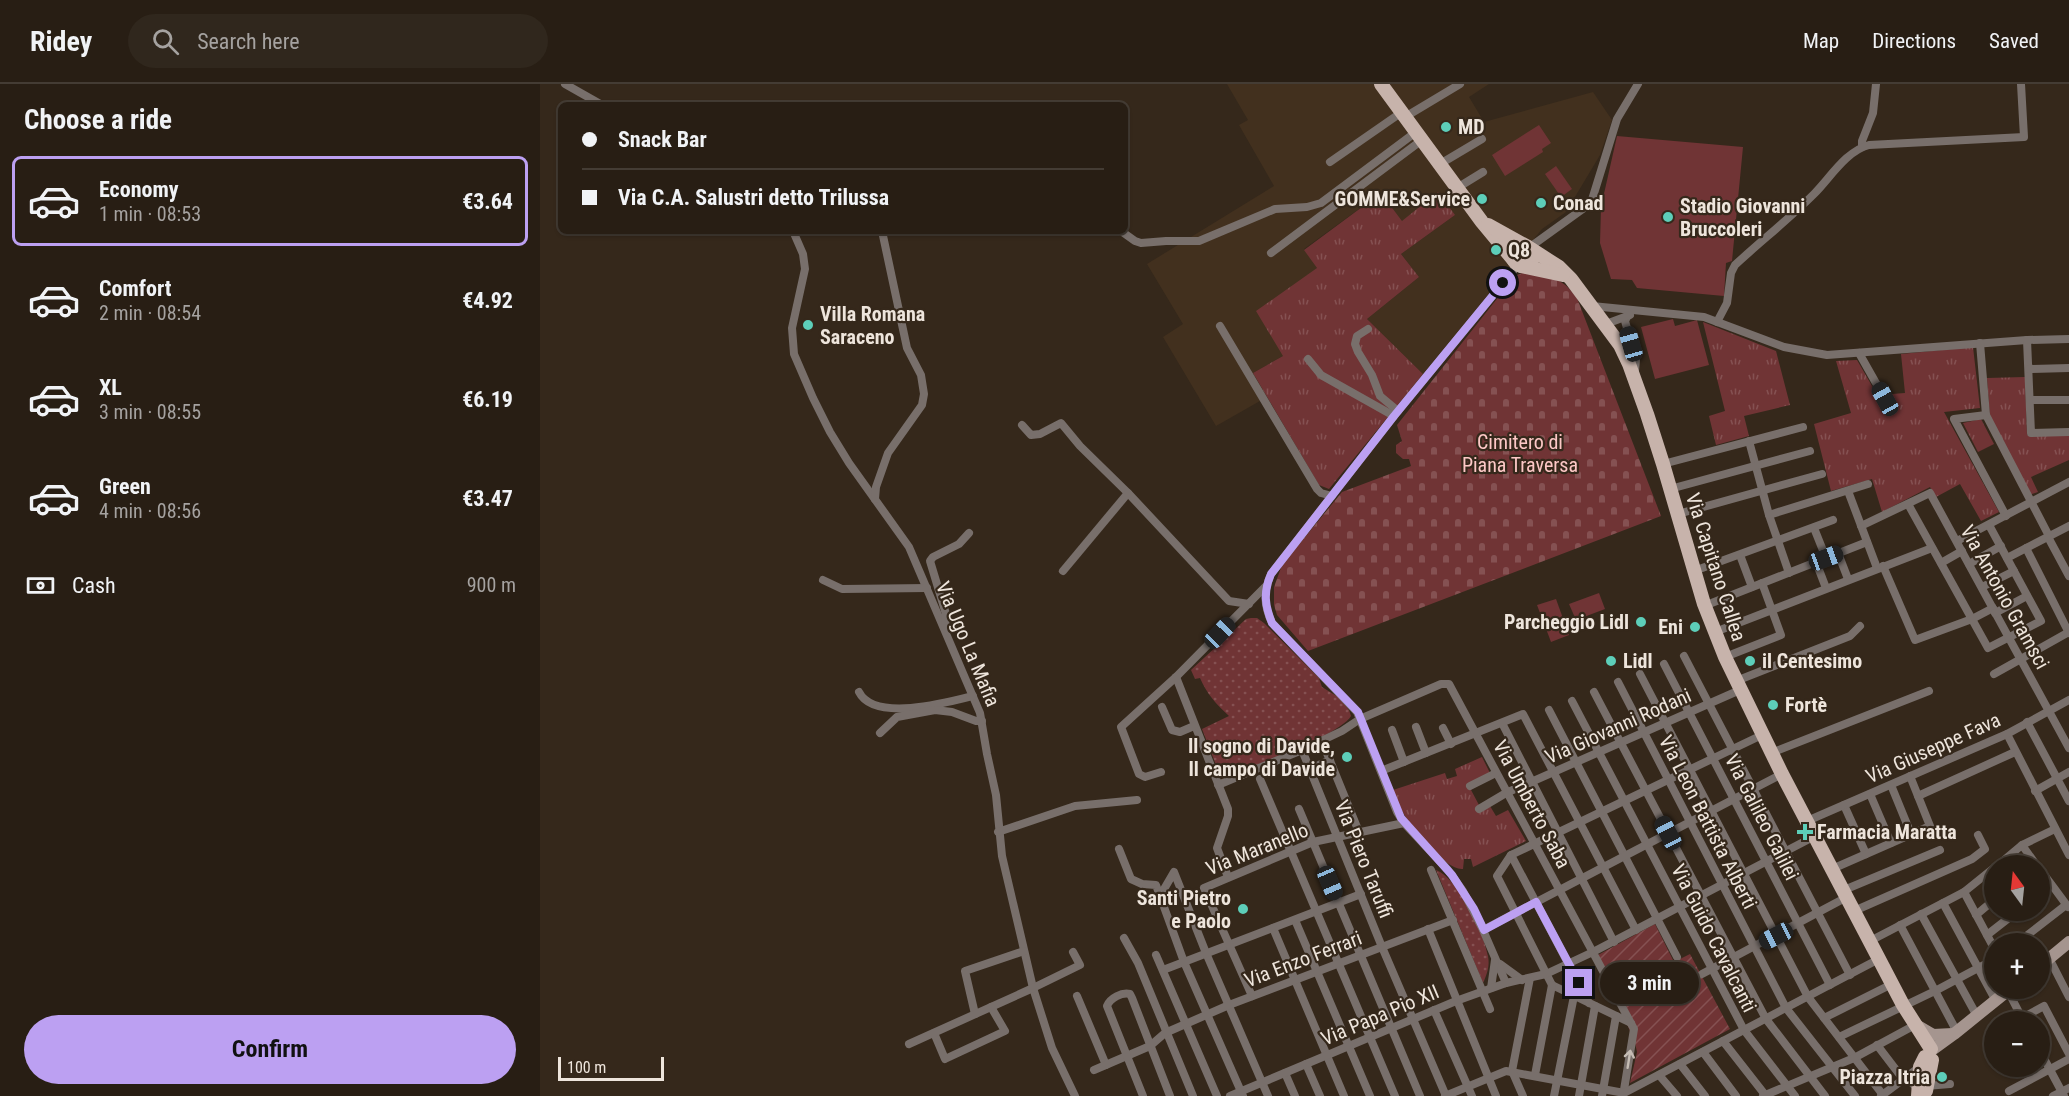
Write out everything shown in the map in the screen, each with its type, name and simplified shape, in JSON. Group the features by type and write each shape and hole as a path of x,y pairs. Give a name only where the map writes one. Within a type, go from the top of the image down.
{"main road":[{"path":"1381,84 1482,222 1518,264 1560,273 1571,279"},
{"name":"Via Capitano Callea","path":"1482,222 1559,267 1571,279 1620,345 1664,464 1704,606 1725,657 1771,753 1915,1025 1929,1056"},
{"path":"1518,264 1513,257 1514,250 1519,246 1530,248"},
{"path":"2050,958 2069,942"},
{"path":"1922,1092 1929,1056 1999,999"},
{"path":"1915,1025 1933,1035 1956,1033"}],"street":[{"path":"565,84 597,102"},
{"path":"1330,162 1403,114 1460,84"},
{"path":"1530,248 1591,203 1612,132 1624,106 1638,84"},
{"path":"1862,147 1876,100 1876,84"},
{"path":"1717,322 1727,303 1731,273 1735,265 1814,194 1851,155 1869,145 2024,137 2021,84"},
{"path":"1125,234 1141,243 1175,240 1191,242 1210,237 1275,209 1314,206 1419,136"},
{"path":"1271,253 1419,136"},
{"path":"1440,164 1482,139"},
{"path":"1457,188 1483,172"},
{"name":"Via Ugo La Mafia","path":"794,234 803,254 805,269 792,328 794,354 830,432 909,547 973,696 982,721 996,795 1002,856 1033,988 1052,1048 1075,1096"},
{"path":"874,499 888,453 922,405 924,388 921,375 907,348 883,234"},
{"path":"1161,772 1144,777 1139,774 1121,727 1176,677 1265,587 1271,574 1396,413 1518,264"},
{"path":"1592,306 1700,316 1794,350 1827,355 1980,343 2069,339"},
{"path":"1606,324 1609,318 1620,310"},
{"path":"1606,324 1638,311"},
{"path":"1627,317 1626,328 1636,360 1635,381"},
{"path":"1220,326 1317,489 1321,493 1332,496"},
{"path":"1368,329 1357,336 1356,347 1372,375 1380,396 1396,413"},
{"path":"2027,340 2031,433 2069,432"},
{"path":"1980,343 1986,415 2069,576"},
{"path":"1859,353 1885,399"},
{"path":"1308,359 1322,375 1396,413"},
{"path":"2029,369 2069,368"},
{"path":"2030,400 2069,400"},
{"path":"1986,415 1954,419 2006,516"},
{"path":"1022,425 1031,435 1041,434 1061,423 1080,446 1128,493 1229,601 1249,604"},
{"path":"1664,464 1803,427"},
{"path":"1749,441 1777,542 1789,573"},
{"path":"1670,489 1810,451"},
{"path":"1678,514 1822,474"},
{"path":"1957,542 2069,482"},
{"path":"1769,515 1868,484"},
{"path":"1848,491 1867,542 1916,640 2027,596"},
{"path":"1063,571 1128,493"},
{"name":"Via Antonio Gramsci","path":"1908,504 1930,493 2069,748"},
{"path":"1861,526 1908,504 1988,648 2041,621 1989,525"},
{"path":"1694,571 1833,520"},
{"path":"2007,558 2069,526"},
{"path":"1814,528 1826,558"},
{"path":"945,630 946,614 930,561 933,556 964,541 969,533"},
{"path":"1704,606 1867,542"},
{"path":"1969,564 2001,546"},
{"path":"1715,632 1932,548"},
{"path":"1994,674 2069,632 2026,548"},
{"path":"1941,563 1962,551"},
{"path":"1838,554 1848,579"},
{"path":"1740,555 1752,587"},
{"path":"1816,562 1826,588"},
{"path":"1982,587 2014,571"},
{"path":"823,580 842,589 927,588"},
{"path":"1725,657 1781,635 1762,583"},
{"path":"1265,587 1266,605 1272,623 1358,712 1397,812 1404,823 1452,875 1474,909 1503,984"},
{"name":"Via Giovanni Rodani","path":"1479,809 1506,793 1709,704 1738,686 1850,636 1860,626"},
{"path":"1684,656 1850,975"},
{"name":"Via Galileo Galilei","path":"1664,664 1830,985"},
{"path":"1640,674 1808,997 1882,1095 1929,1056"},
{"path":"1176,677 1226,802 1228,816 1217,852 1228,877"},
{"name":"Via Leon Battista Alberti","path":"1618,682 1786,1008 1855,1096"},
{"name":"Via Umberto Saba","path":"1360,719 1445,683 1452,686 1506,793 1632,1023"},
{"path":"1771,753 1929,691"},
{"path":"859,692 871,705 892,709 973,696"},
{"path":"1594,692 1766,1019 1825,1096"},
{"name":"Via Giuseppe Fava","path":"1807,821 2007,734 2069,700"},
{"name":"Via Guido Cavalcanti","path":"1572,701 1744,1030 1795,1096"},
{"path":"1162,707 1173,730 1180,732 1194,726"},
{"path":"880,734 897,717 935,710 952,712 982,721"},
{"path":"1549,710 1677,957"},
{"path":"1381,771 1524,714 1636,930"},
{"path":"1218,784 1322,741 1360,719"},
{"path":"2027,722 2069,801"},
{"path":"1502,723 1614,942"},
{"path":"1416,727 1426,753"},
{"path":"1443,728 1450,744"},
{"path":"1392,730 1404,762"},
{"path":"2007,734 2055,829 2066,842 2069,855"},
{"path":"1535,1076 1551,985 1497,876 1511,855 1762,735"},
{"path":"1322,741 1359,832"},
{"name":"Via Piero Taruffi","path":"1302,750 1382,947 1446,1096"},
{"path":"1917,796 2015,752"},
{"path":"1310,769 1330,760"},
{"path":"2035,791 2069,772"},
{"path":"1470,786 1496,773"},
{"path":"1484,930 1782,774"},
{"path":"1832,869 1930,826 1910,776"},
{"path":"1260,780 1292,850 1395,1096"},
{"path":"1891,785 1911,834"},
{"path":"1870,794 1891,843"},
{"path":"998,832 1075,806 1137,800"},
{"path":"1844,805 1866,854"},
{"path":"1299,809 1420,1096"},
{"name":"Via Maranello","path":"1252,996 1204,888 1313,842 1404,823"},
{"path":"2010,855 2022,845 2055,829"},
{"path":"1854,911 1972,859 1985,849 1978,835"},
{"name":"Via Papa Pio XII","path":"1230,1096 1243,1094 1263,1082 1456,1001 1503,984 1546,975 1815,837"},
{"path":"2022,845 2029,855"},
{"path":"1119,849 1131,879 1142,884 1156,885 1184,962 1243,1094"},
{"path":"1702,974 1818,913 1846,894 1940,850"},
{"path":"1511,855 1592,1004 1579,1096"},
{"path":"1431,870 1487,990 1490,1009"},
{"path":"1160,896 1174,872 1228,1005 1269,1096"},
{"path":"1870,941 1964,892 1984,876"},
{"path":"2051,885 2066,904"},
{"path":"1964,892 1986,933"},
{"path":"2030,933 2066,904 2069,892"},
{"path":"1162,970 1361,894"},
{"path":"1943,903 1996,1001"},
{"path":"1976,915 1984,908"},
{"path":"1921,914 1977,1017"},
{"path":"1295,920 1370,1096"},
{"name":"Via Enzo Ferrari","path":"1094,1070 1150,1046 1165,1033 1228,1005 1453,920"},
{"path":"1990,933 2005,921"},
{"path":"1900,925 1956,1033"},
{"path":"1272,928 1344,1096"},
{"path":"1428,930 1496,1096"},
{"path":"1124,938 1138,963 1193,1096"},
{"path":"975,1014 965,971 1024,951"},
{"path":"909,1044 1080,965 1073,951"},
{"path":"1156,955 1217,1096"},
{"path":"1446,1096 1506,1071 1581,1084 1603,1093 1624,1095 1879,959"},
{"path":"1487,990 1495,960"},
{"path":"1495,960 1513,975 1526,979 1512,1071 1523,1096"},
{"path":"1839,1037 1984,965"},
{"path":"2050,969 2069,997"},
{"path":"1824,1018 1892,984"},
{"path":"1551,985 1632,1023 1634,1029 1624,1095"},
{"path":"1143,1096 1107,1006 1112,999 1126,993 1130,994 1170,1096"},
{"path":"1077,996 1106,1065"},
{"path":"1554,1096 1574,996"},
{"path":"934,1033 945,1059 1005,1031 992,1007"},
{"path":"1434,1010 1472,1096"},
{"path":"1603,1093 1616,1016"},
{"path":"2050,1018 2069,1054"},
{"path":"1723,1041 1764,1096 1854,1058 1915,1025"},
{"path":"1877,1045 1903,1078 1922,1092 1950,1084"},
{"path":"1703,1052 1736,1096"},
{"path":"2062,1093 2050,1070 2069,1059"},
{"path":"1306,1064 1320,1096"},
{"path":"1680,1064 1705,1096"},
{"path":"1285,1073 1295,1096"},
{"path":"1659,1075 1677,1096"},
{"path":"2009,1090 2036,1077"}],"shaded area":[{"path":"1227,84 1489,84 1469,97 1484,122 1593,92 1612,120 1600,155 1566,212 1542,229 1423,374 1367,319 1419,277 1401,254 1455,215 1402,221 1381,193 1304,249 1317,268 1283,356 1253,373 1267,397 1216,426 1163,337 1183,324 1147,264 1274,186 1239,125 1248,120"}],"green space":[{"path":"1539,125 1551,143 1542,149 1543,152 1505,176 1492,155"},
{"name":"Stadio Giovanni Bruccoleri","path":"1617,136 1743,147 1732,261 1726,263 1724,296 1637,288 1632,280 1611,279 1600,243 1601,207"},
{"path":"1556,166 1572,189 1561,197 1545,174"},
{"path":"1438,192 1455,215 1401,254 1419,277 1367,319 1423,374 1329,489 1319,485 1253,373 1283,356 1256,311 1317,268 1304,250 1381,193 1402,221"},
{"name":"Cimitero di Piana Traversa","path":"1522,273 1546,276 1559,281 1577,298 1661,516 1308,651 1277,615 1274,605 1274,587 1282,565 1342,492 1411,466 1409,459 1403,459 1396,453 1396,445 1402,441 1397,425 1515,276"},
{"path":"1673,319 1675,326 1697,320 1709,365 1655,379 1641,327"},
{"path":"1703,322 1776,351 1790,405 1744,416 1749,436 1716,445 1709,416 1725,411"},
{"path":"1973,347 1980,408 1944,412 1999,512 1981,521 1960,484 1936,497 1930,487 1882,512 1872,479 1831,491 1814,424 1851,413 1836,361 1857,360 1883,405 1892,401 1892,394 1905,393 1901,354"},
{"path":"2025,377 2027,435 2069,435 2069,460 2031,477 2038,492 2029,495 1990,418 1987,378"},
{"path":"1981,419 1994,444 1978,452 1963,423"},
{"path":"1599,593 1605,609 1576,620 1569,604"},
{"path":"1556,599 1569,635 1551,642 1537,605"},
{"path":"1257,618 1264,623 1319,678 1322,687 1338,697 1351,716 1344,724 1315,740 1231,775 1218,770 1202,729 1229,716 1212,698 1200,678 1195,679 1191,670 1246,619"},
{"path":"1482,757 1491,775 1471,790 1479,805 1487,801 1496,816 1508,810 1526,841 1473,867 1471,859 1464,859 1463,869 1456,868 1440,857 1415,830 1403,813 1393,790 1445,773 1447,779 1457,776 1455,769"},
{"path":"1436,870 1453,884 1476,921 1489,960 1483,983"},
{"path":"1655,924 1674,962 1690,954 1730,1029 1630,1083 1637,1052 1635,1043 1598,955"}],"place":[{"name":"MD","path":"1446,127"},
{"name":"GOMME&Service","path":"1482,199"},
{"name":"Conad","path":"1541,203"},
{"name":"Stadio Giovanni Bruccoleri","path":"1668,217"},
{"name":"Q8","path":"1496,250"},
{"name":"Villa Romana Saraceno","path":"808,325"},
{"name":"Parcheggio Lidl","path":"1641,622"},
{"name":"Eni","path":"1695,627"},
{"name":"Lidl","path":"1611,661"},
{"name":"il Centesimo","path":"1750,661"},
{"name":"Fortè","path":"1773,705"},
{"name":"Il sogno di Davide, Il campo di Davide","path":"1347,757"},
{"name":"Farmacia Maratta","path":"1805,832"},
{"name":"Santi Pietro e Paolo","path":"1243,909"},
{"name":"Piazza Itria","path":"1942,1077"}],"route":[{"path":"1503,283 1394,416 1271,574 1265,587 1265,597 1272,623 1358,712 1397,812 1404,823 1452,875 1474,909 1484,930 1536,902 1579,983"}]}
